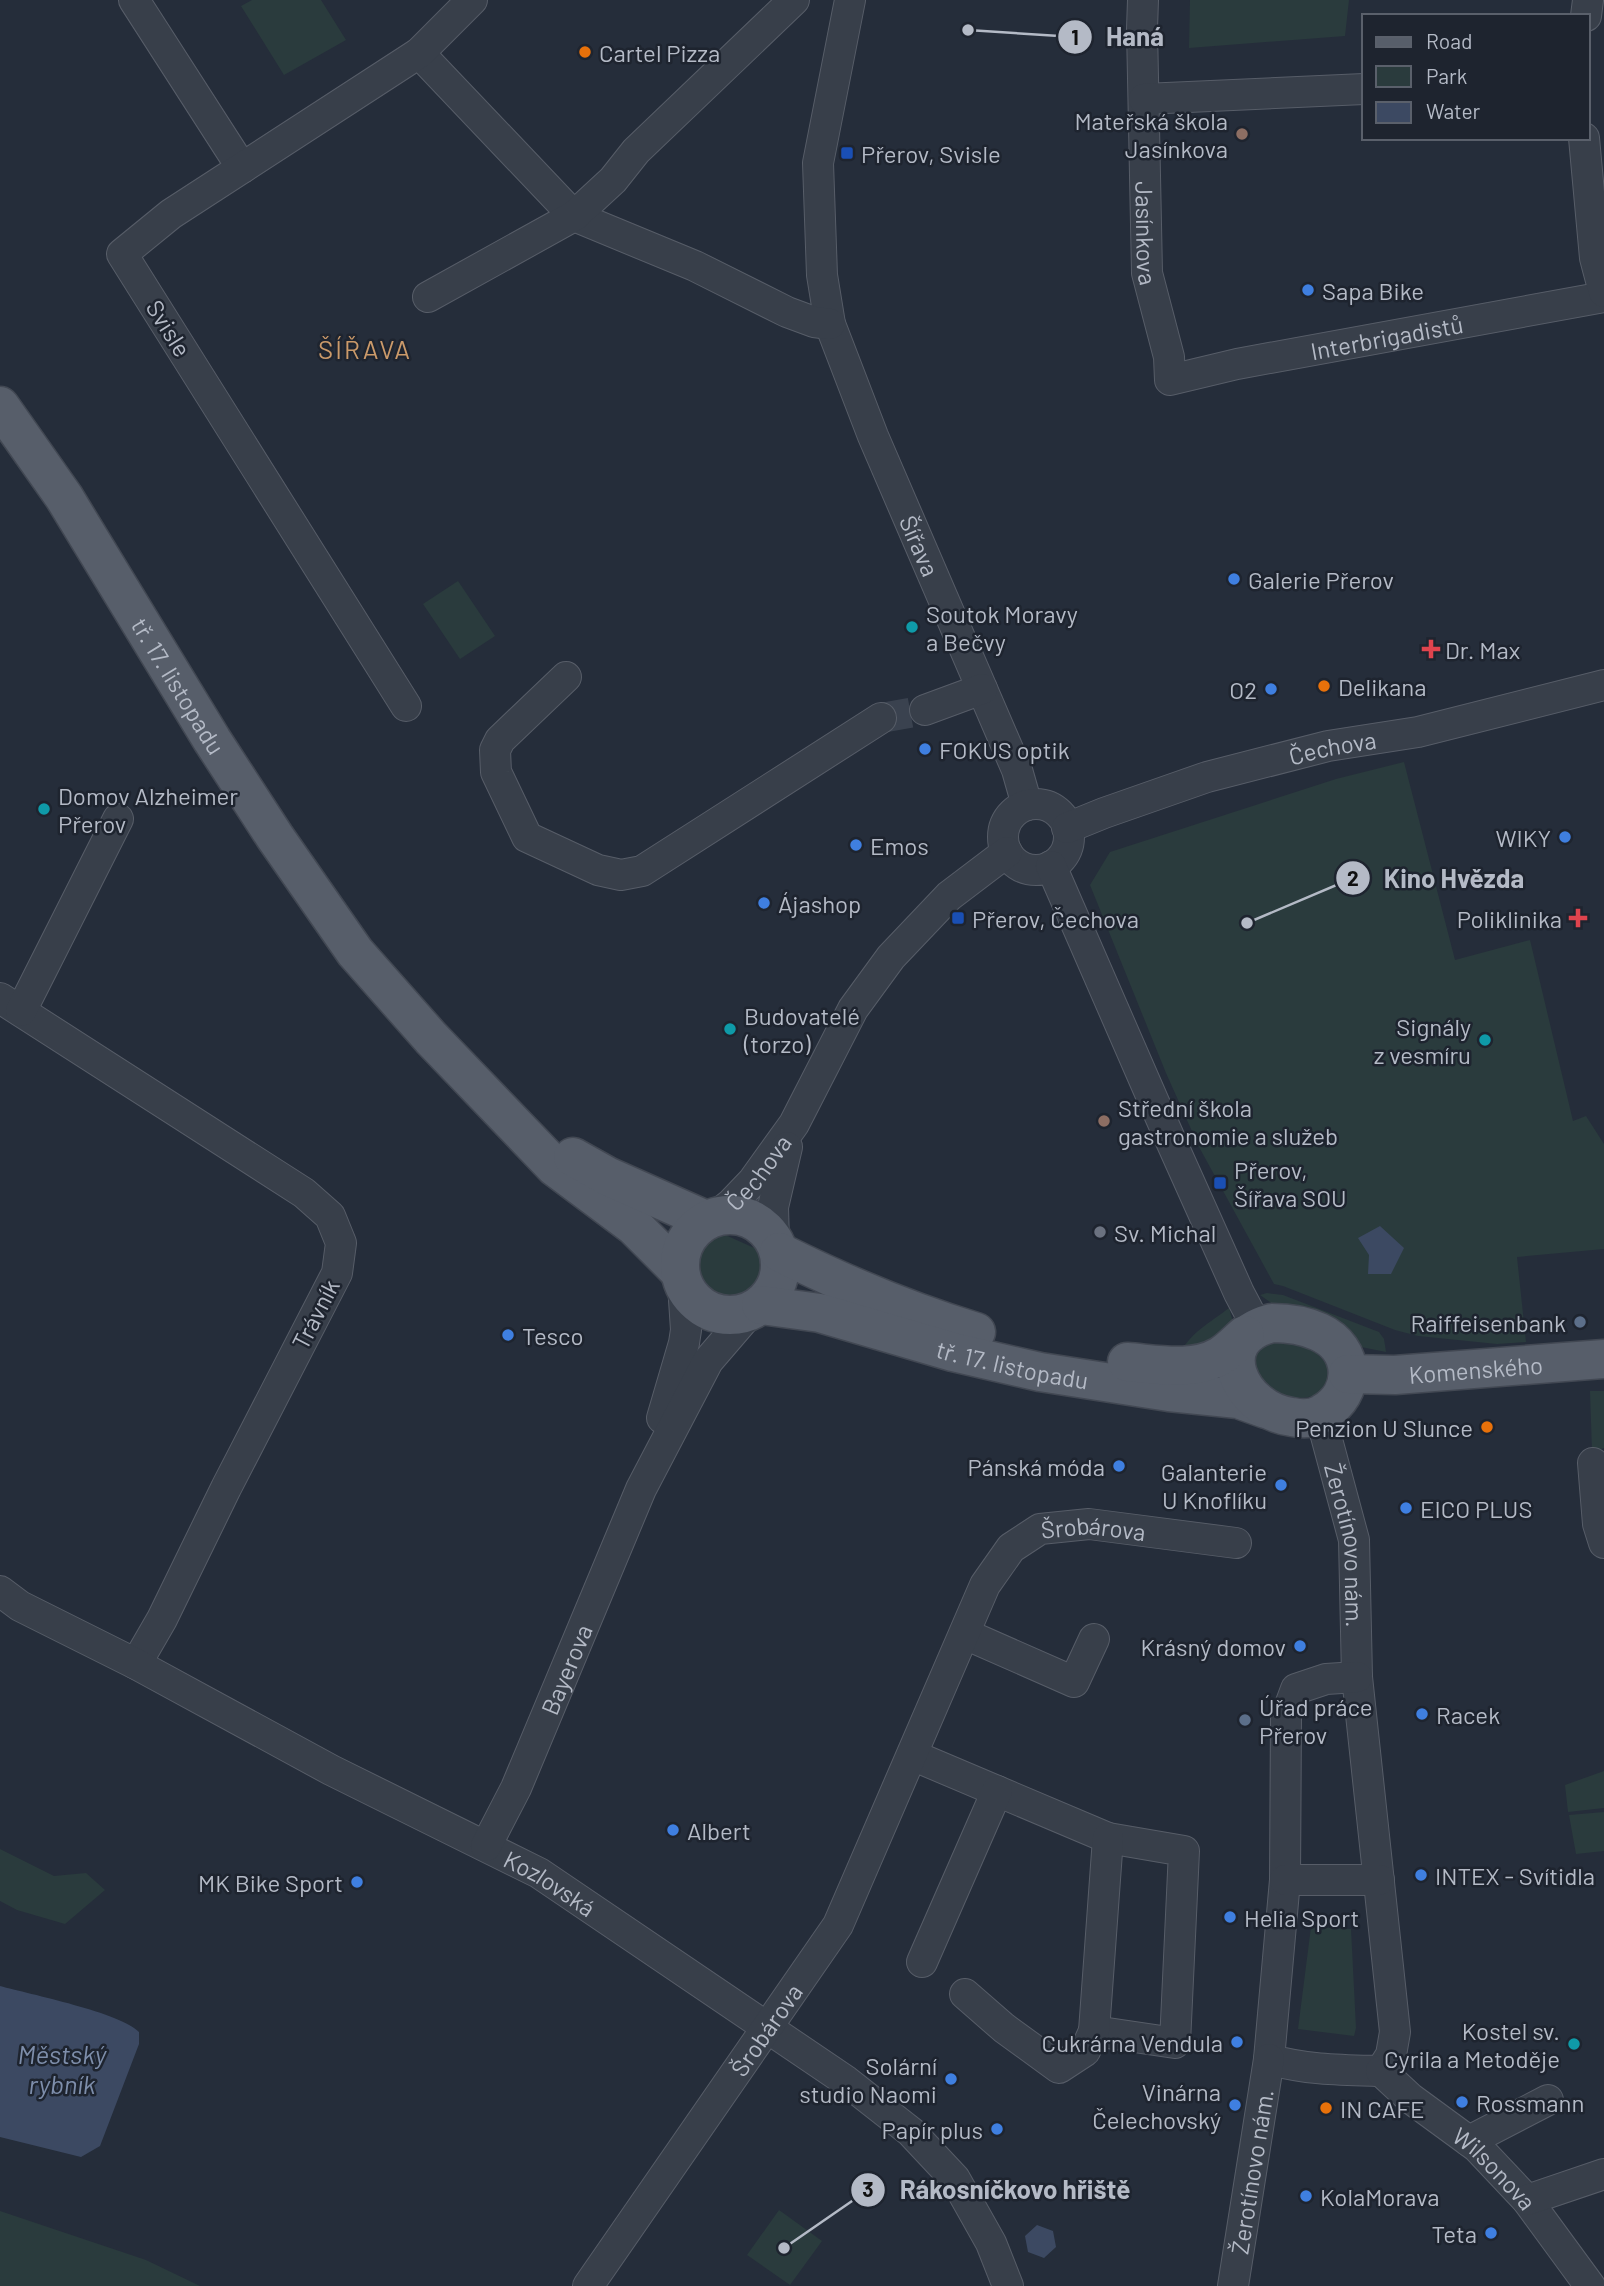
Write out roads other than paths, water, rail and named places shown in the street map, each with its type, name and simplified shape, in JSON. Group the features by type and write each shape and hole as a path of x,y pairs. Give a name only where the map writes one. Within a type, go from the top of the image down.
{"main road":[{"name":"tř. 17. listopadu","path":"0,406 64,497 212,740 282,848 355,952 475,1085 555,1167 634,1226 682,1278 697,1303 713,1312 731,1316 756,1308 820,1312 953,1353 1040,1373 1238,1399 1266,1409"},
{"name":"tř. 17. listopadu","path":"475,1085 554,1147 607,1176 711,1218 727,1215 748,1218 758,1223 776,1246 845,1285 934,1320 1048,1351 1170,1366 1193,1365 1219,1357 1251,1331"},
{"path":"682,1278 680,1256 685,1242 694,1230 711,1218"},
{"path":"756,1308 771,1294 778,1281 780,1267 776,1246"},
{"path":"1272,1323 1290,1323 1322,1333 1332,1341 1343,1354 1348,1374 1346,1390 1334,1407 1319,1416 1302,1419 1285,1416 1266,1409 1250,1396 1238,1376 1236,1354 1251,1331 1272,1323"},
{"name":"Komenského","path":"1348,1374 1395,1375 1604,1359"}],"street":[{"path":"134,0 242,168"},
{"name":"Svisle","path":"405,706 122,254 171,214 419,53 472,0"},
{"path":"428,298 574,216 613,180 636,151 794,0"},
{"name":"Šířava","path":"849,0 818,163 822,275 830,324 873,436 1017,770 1027,805"},
{"name":"Jasínkova","path":"1143,0 1147,273 1169,357 1170,380"},
{"path":"419,53 574,216 695,266 787,312 814,322 830,324"},
{"path":"1144,99 1362,89"},
{"name":"Interbrigadistů","path":"1170,380 1237,364 1604,295 1595,258 1584,140"},
{"path":"566,677 500,740 495,750 496,772 527,837 580,863 621,875 642,871 881,718"},
{"name":"Čechova","path":"1067,828 1207,777 1328,746 1418,732 1604,685"},
{"path":"925,710 982,689"},
{"path":"1027,805 1049,807 1060,816 1067,828 1066,850 1057,862 1044,869 1030,869 1016,863 1007,852 1003,838 1006,824 1014,812 1027,805"},
{"name":"Trávník","path":"118,819 10,1004 304,1193 330,1216 341,1243 337,1273 162,1619 136,1664"},
{"name":"Čechova","path":"711,1218 732,1205 794,1124 853,1009 891,957 949,896 1007,852"},
{"path":"1051,866 1239,1293 1251,1331"},
{"name":"Čechova","path":"776,1246 772,1222 775,1190 794,1124"},
{"name":"Bayerova","path":"641,1489 683,1348 686,1330 682,1278"},
{"name":"Bayerova","path":"486,1846 522,1775 641,1489 708,1361 756,1308"},
{"name":"Žerotínovo nám.","path":"1269,2059 1285,2064 1337,2070 1381,2071 1391,2055 1395,2032 1357,1676 1354,1540 1319,1416"},
{"path":"1593,1463 1598,1524 1604,1543"},
{"name":"Šrobárova","path":"588,2286 838,1925 985,1585 1011,1548 1040,1529 1089,1524 1236,1543"},
{"name":"Kozlovská","path":"0,1591 20,1606 136,1664 331,1770 539,1873 882,2108 936,2156 955,2179 991,2243 1007,2286"},
{"path":"965,1634 1074,1682 1094,1639"},
{"name":"Žerotínovo nám.","path":"1233,2286 1269,2059 1285,1880 1286,1716 1296,1689 1326,1679 1357,1676"},
{"path":"912,1755 1108,1838 1184,1851 1175,2043 1094,2031"},
{"path":"922,1962 997,1791"},
{"path":"965,1994 1004,2028 1059,2068 1085,2051 1094,2031 1108,1838"},
{"path":"1285,1880 1379,1880"},
{"name":"Wilsonova","path":"1381,2071 1410,2098 1469,2141 1527,2200 1590,2286"},
{"path":"1469,2141 1548,2100"},
{"path":"1527,2200 1604,2174"}],"water":[{"path":"1380,1226 1404,1248 1391,1274 1368,1274 1369,1255 1358,1238"},
{"name":"Městský rybník","path":"0,1986 95,2011 139,2032 139,2044 100,2146 81,2157 0,2137"},
{"path":"1037,2225 1053,2231 1056,2247 1044,2258 1028,2252 1025,2236"}],"tunnel":[{"path":"881,718 925,710"}],"place":[{"name":"Haná","path":"968,30"},
{"name":"Cartel Pizza","path":"585,52"},
{"name":"Mateřská škola Jasínkova","path":"1242,134"},
{"name":"Přerov, Svisle","path":"847,153"},
{"name":"Sapa Bike","path":"1308,290"},
{"name":"Galerie Přerov","path":"1234,579"},
{"name":"Soutok Moravy a Bečvy","path":"912,627"},
{"name":"Dr. Max","path":"1431,649"},
{"name":"Delikana","path":"1324,686"},
{"name":"O2","path":"1271,689"},
{"name":"FOKUS optik","path":"925,749"},
{"name":"Domov Alzheimer Přerov","path":"44,809"},
{"name":"WIKY","path":"1565,837"},
{"name":"Emos","path":"856,845"},
{"name":"Ájashop","path":"764,903"},
{"name":"Přerov, Čechova","path":"958,918"},
{"name":"Poliklinika","path":"1578,918"},
{"name":"Kino Hvězda","path":"1247,923"},
{"name":"Budovatelé (torzo)","path":"730,1029"},
{"name":"Signály z vesmíru","path":"1485,1040"},
{"name":"Střední škola gastronomie a služeb","path":"1104,1121"},
{"name":"Přerov, Šířava SOU","path":"1220,1183"},
{"name":"Sv. Michal","path":"1100,1232"},
{"name":"Raiffeisenbank","path":"1580,1322"},
{"name":"Tesco","path":"508,1335"},
{"name":"Penzion U Slunce","path":"1487,1427"},
{"name":"Pánská móda","path":"1119,1466"},
{"name":"Galanterie U Knoflíku","path":"1281,1485"},
{"name":"EICO PLUS","path":"1406,1508"},
{"name":"Krásný domov","path":"1300,1646"},
{"name":"Racek","path":"1422,1714"},
{"name":"Úřad práce Přerov","path":"1245,1720"},
{"name":"Albert","path":"673,1830"},
{"name":"INTEX - Svítidla","path":"1421,1875"},
{"name":"MK Bike Sport","path":"357,1882"},
{"name":"Helia Sport","path":"1230,1917"},
{"name":"Cukrárna Vendula","path":"1237,2042"},
{"name":"Kostel sv. Cyrila a Metoděje","path":"1574,2044"},
{"name":"Solární studio Naomi","path":"951,2079"},
{"name":"Rossmann","path":"1462,2102"},
{"name":"Vinárna Čelechovský","path":"1235,2105"},
{"name":"IN CAFE","path":"1326,2108"},
{"name":"Papír plus","path":"997,2129"},
{"name":"KolaMorava","path":"1306,2196"},
{"name":"Teta","path":"1491,2233"},
{"name":"Rákosníčkovo hřiště","path":"784,2248"}],"district":[{"name":"ŠÍŘAVA","path":"365,348"}]}
